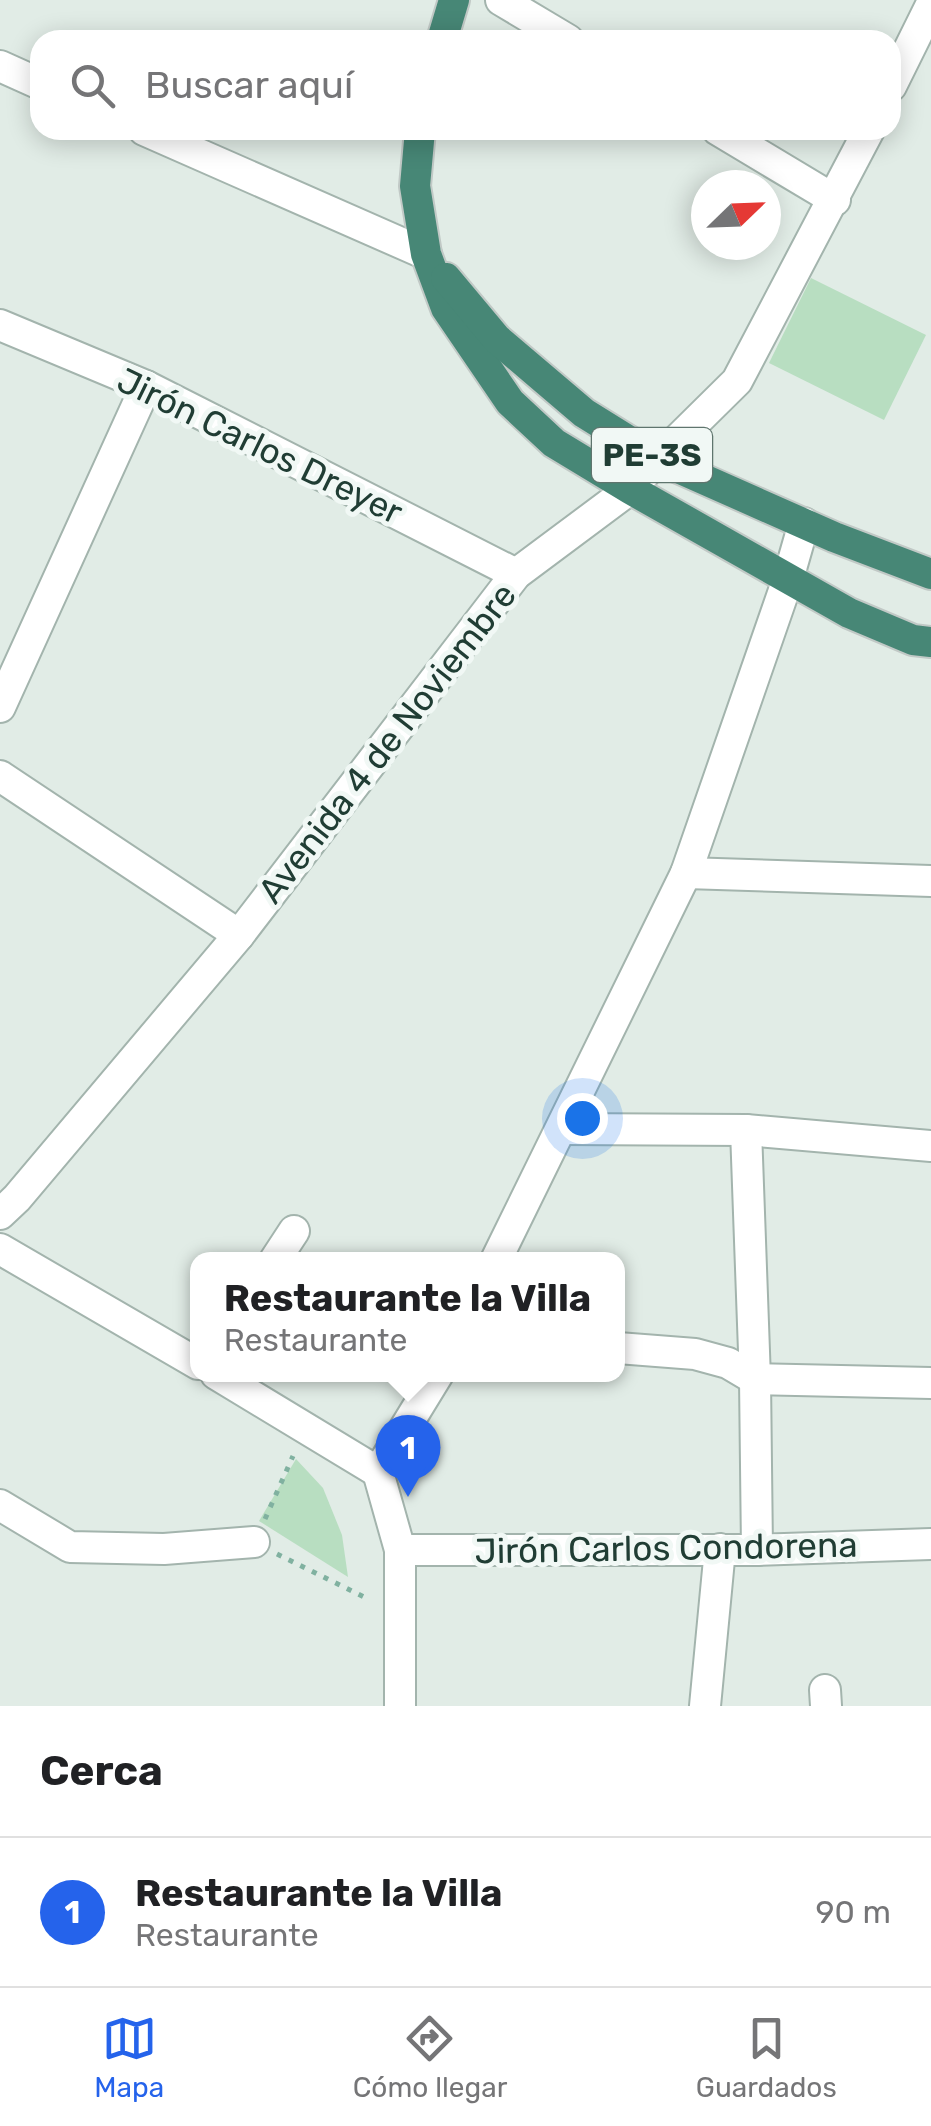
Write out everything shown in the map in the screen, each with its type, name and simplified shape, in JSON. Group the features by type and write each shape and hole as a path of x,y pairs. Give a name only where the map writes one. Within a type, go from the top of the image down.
{"highway":[{"path":"445,30 454,0"},
{"name":"PE-3S","path":"419,140 416,186 426,254 446,308 510,402 554,444 630,489 849,613 913,640 931,642"},
{"name":"PE-3S","path":"426,254 497,339 584,412 658,459 931,574"}],"street":[{"path":"502,0 552,30"},
{"path":"901,66 931,5"},
{"path":"0,66 30,80"},
{"path":"167,140 426,254"},
{"path":"735,140 834,200"},
{"name":"Avenida 4 de Noviembre","path":"0,1214 239,935 516,574 630,489 738,380 864,140"},
{"name":"Jirón Carlos Dreyer","path":"0,325 146,386 516,574"},
{"path":"0,707 146,386"},
{"path":"500,1252 686,873 804,523"},
{"path":"0,776 239,935"},
{"path":"686,873 931,881"},
{"path":"562,1130 746,1130 931,1146"},
{"path":"746,1130 755,1379 756,1550"},
{"path":"280,1252 294,1231"},
{"path":"0,1250 190,1359"},
{"path":"625,1349 695,1354 728,1363 755,1379 931,1383"},
{"path":"230,1382 378,1472 400,1550 400,1706"},
{"path":"378,1472 433,1382"},
{"path":"0,1505 70,1547 164,1549 254,1542"},
{"name":"Jirón Carlos Condorena","path":"400,1550 756,1550 931,1544"},
{"path":"705,1706 720,1549"}],"path":[{"path":"306,1427 254,1542 399,1615"}],"green space":[{"path":"811,278 926,335 884,420 769,363"},
{"path":"296,1459 323,1488 342,1535 348,1577 259,1521"}],"place":[{"name":"Restaurante la Villa","path":"408,1497"}]}
